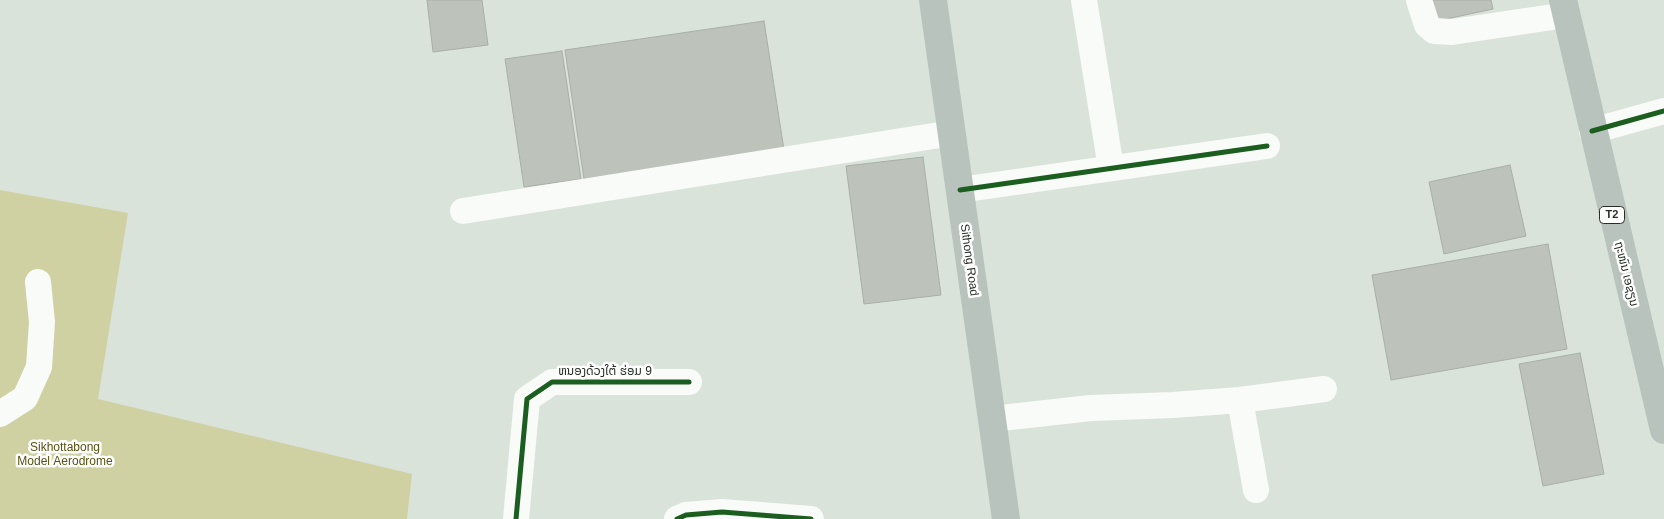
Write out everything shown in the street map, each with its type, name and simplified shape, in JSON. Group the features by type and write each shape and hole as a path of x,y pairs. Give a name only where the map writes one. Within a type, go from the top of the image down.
{"main road":[{"name":"Sithong Road","path":"933,0 1006,519"},
{"name":"ຖະໜົນ ເອຊຽນ","path":"1565,8 1592,131 1664,430"}],"street":[{"path":"1084,0 1111,168"},
{"path":"1419,0 1427,24 1434,31 1452,32 1565,8"},
{"path":"1592,131 1664,111"},
{"path":"463,211 952,133"},
{"path":"960,190 1267,146"},
{"path":"0,414 25,398 40,367 42,322 38,282"},
{"name":"ຫນອງດ້ວງໃຕ້ ຮ່ອມ 9","path":"516,519 527,399 552,382 689,382"},
{"path":"992,419 1091,408 1240,400 1324,389"},
{"path":"1240,400 1256,490"},
{"path":"677,519 686,515 722,512 810,519"}],"green space":[{"name":"Sikhottabong Model Aerodrome","path":"0,190 128,213 98,399 412,474 407,519 0,519"}],"building":[{"path":"427,0 482,0 488,45 433,52"},
{"path":"1427,0 1491,0 1493,9 1432,22"},
{"path":"764,21 784,150 584,179 565,50"},
{"path":"562,51 581,179 524,187 505,59"},
{"path":"923,157 941,295 864,304 846,166"},
{"path":"1510,165 1526,236 1444,254 1429,182"},
{"path":"1548,244 1567,349 1391,380 1372,275"},
{"path":"1580,353 1604,474 1543,486 1519,364"}],"cycle path":[{"path":"1592,131 1664,111"},
{"path":"960,190 1267,146"},
{"path":"516,519 527,399 552,382 689,382"},
{"path":"677,519 686,515 722,512 811,519"}]}
